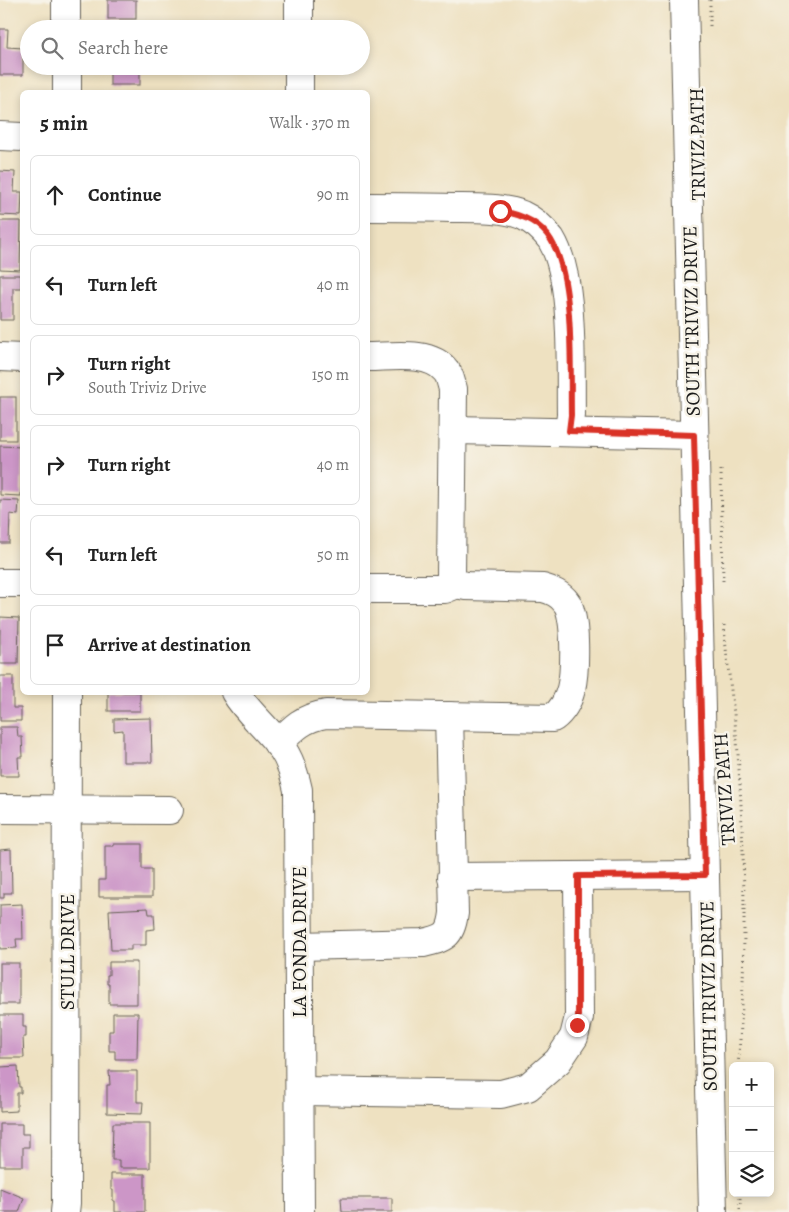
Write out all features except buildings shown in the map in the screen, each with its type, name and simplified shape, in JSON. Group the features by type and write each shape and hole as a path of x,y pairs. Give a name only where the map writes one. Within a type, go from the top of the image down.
{"street":[{"path":"66,0 66,20"},
{"path":"299,0 299,20"},
{"name":"SOUTH TRIVIZ DRIVE","path":"684,0 713,1212"},
{"path":"66,75 67,90"},
{"path":"299,75 300,90"},
{"path":"0,136 20,136"},
{"path":"370,207 477,208 512,212 532,221 546,233 552,241 562,267 569,310 571,415 569,431"},
{"path":"0,357 20,358"},
{"path":"370,357 422,357 440,365 447,372 453,389 451,576 457,584"},
{"path":"453,430 694,435"},
{"path":"0,582 20,583"},
{"path":"278,744 304,720 326,714 552,718 559,713 565,704 571,689 575,654 571,612 566,602 556,594 543,588 466,586 457,584 445,589 370,589"},
{"name":"STULL DRIVE","path":"65,1212 66,695"},
{"name":"LA FONDA DRIVE","path":"237,695 244,707 278,744 290,763 298,790 300,1212"},
{"path":"299,946 423,943 444,937 452,926 454,913 449,716"},
{"path":"0,810 169,810"},
{"path":"452,877 705,875"},
{"path":"300,1091 501,1094 528,1087 558,1061 574,1037 577,1025 578,876"}],"path":[{"path":"710,0 710,30"},
{"path":"721,464 724,589"},
{"name":"TRIVIZ PATH","path":"724,616 727,667 738,752 743,860 744,945 738,1062"},
{"path":"740,1197 740,1212"}],"route":[{"path":"500,211 522,215 546,233 552,241 562,267 569,310 571,415 569,431 694,435 705,875 578,876 577,1025"}]}
